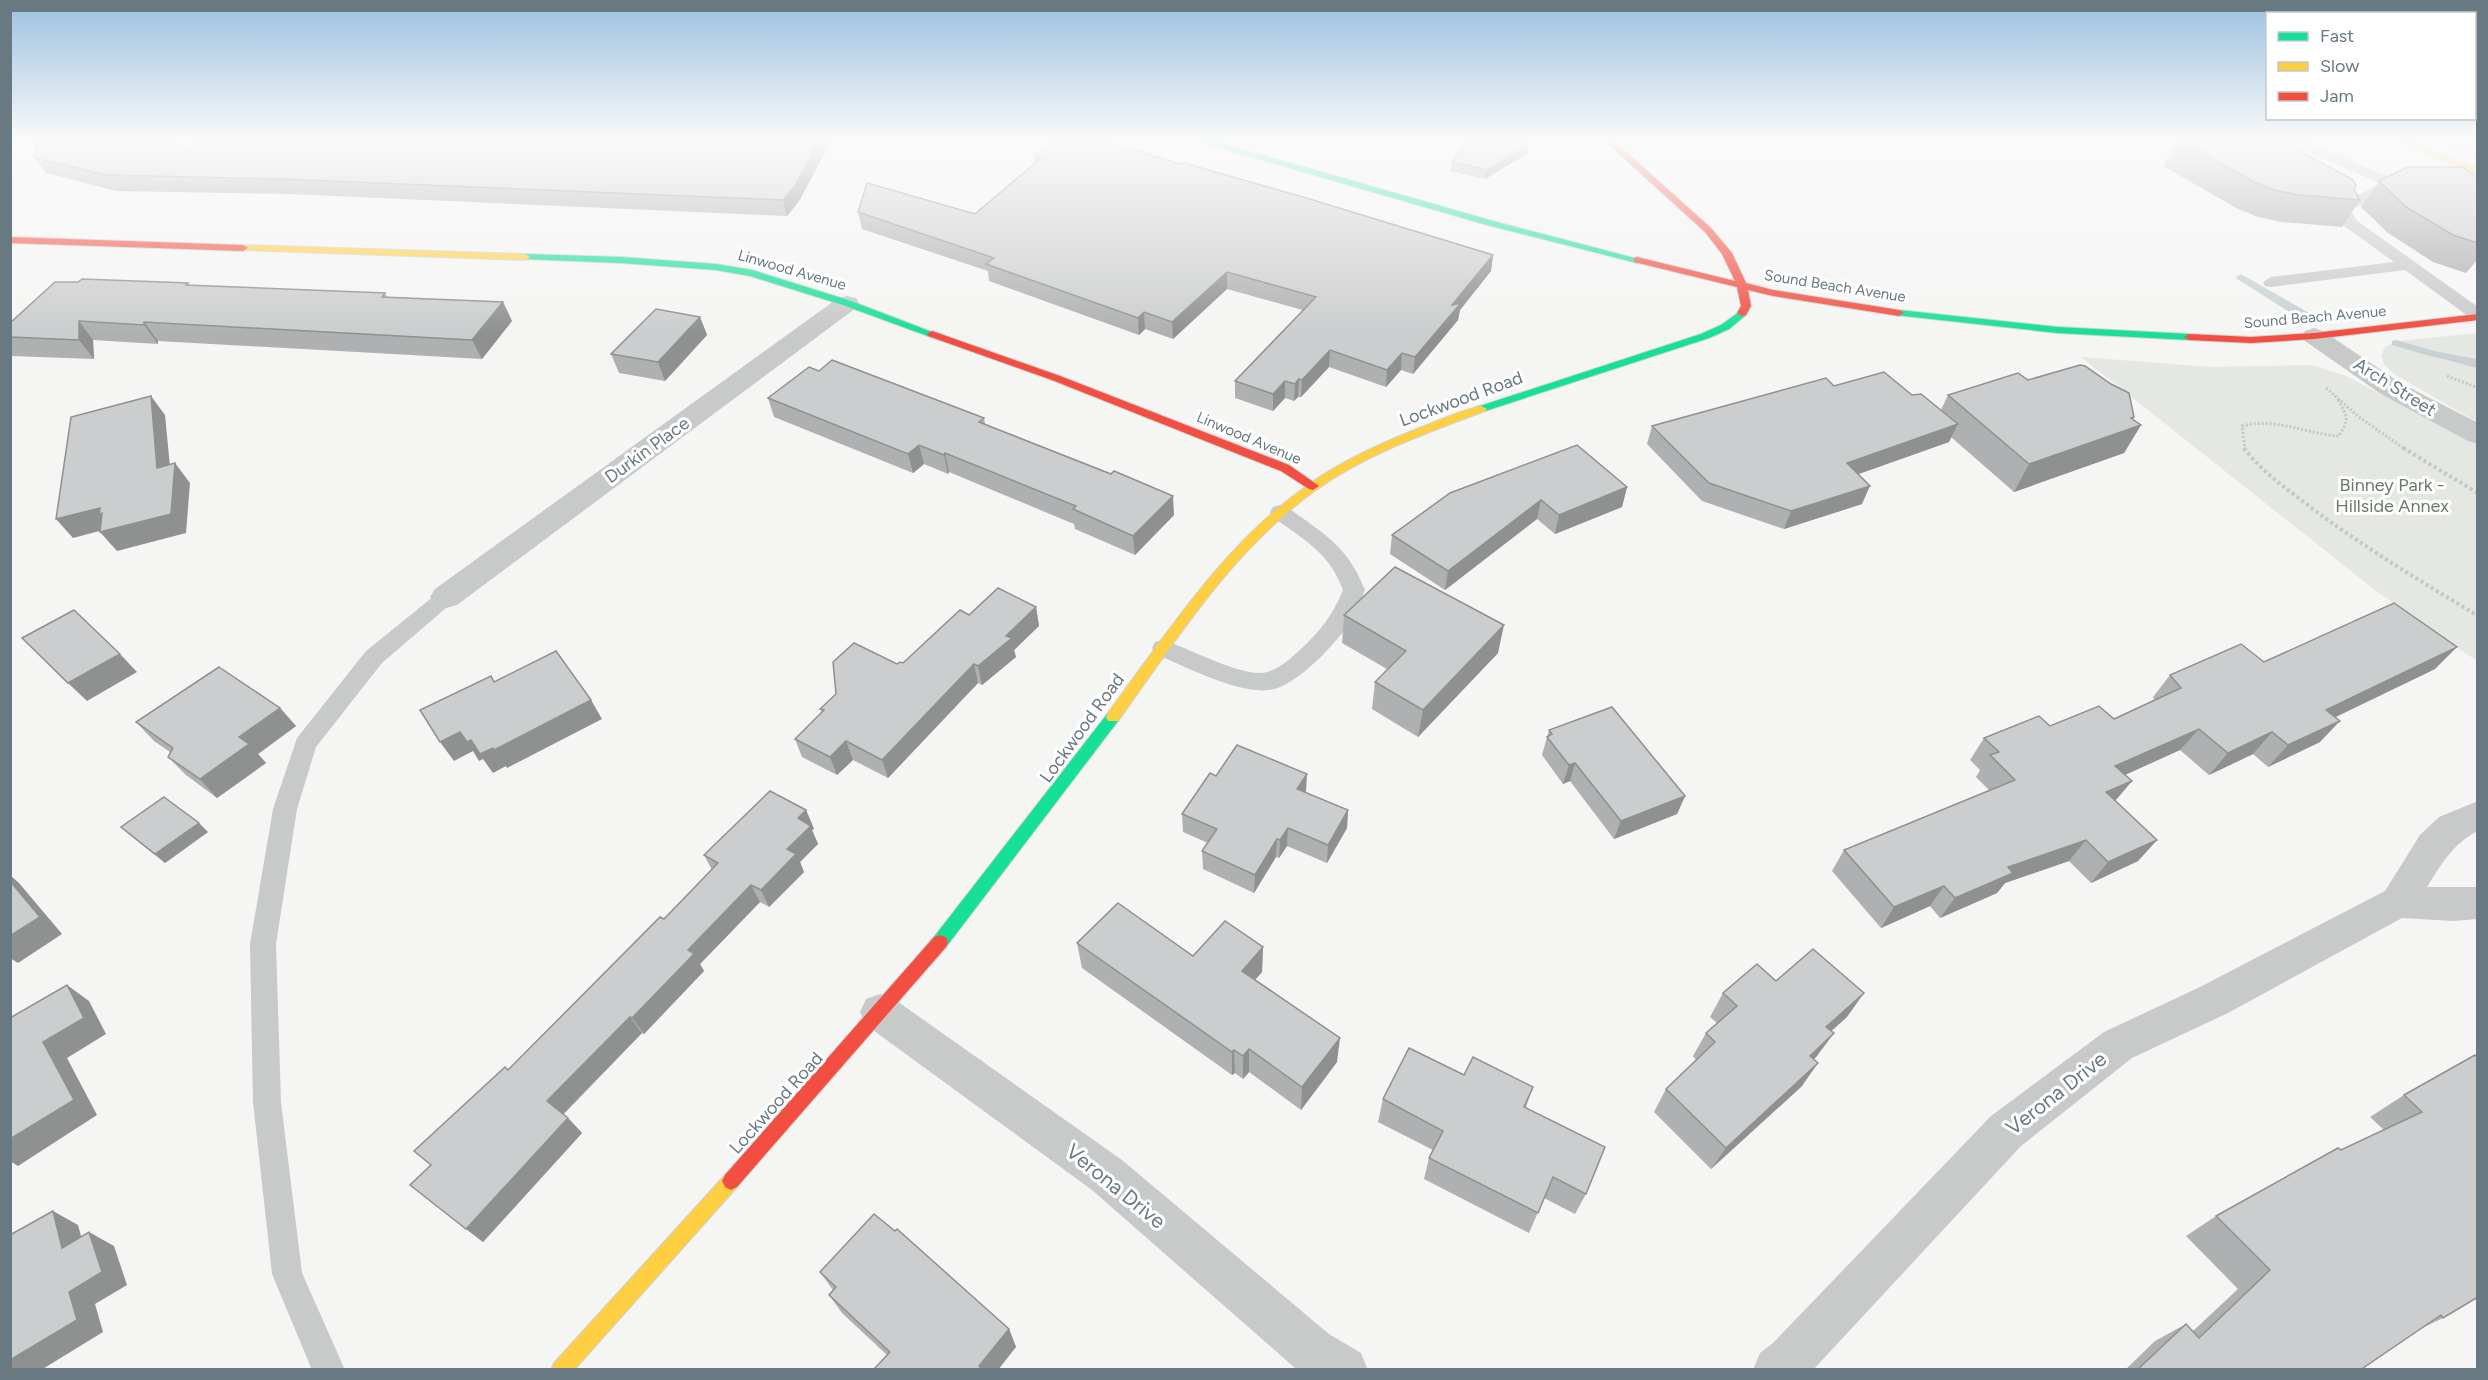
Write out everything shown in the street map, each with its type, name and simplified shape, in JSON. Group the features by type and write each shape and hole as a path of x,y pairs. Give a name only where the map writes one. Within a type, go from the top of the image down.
{"street":[{"name":"Sound Beach Avenue","path":"1429,205 1742,286 1808,300 1888,312 2036,328 2216,339 2314,336 2478,316"},
{"path":"1681,205 1708,230 1727,253 1742,286"},
{"name":"Linwood Avenue","path":"10,240 609,260 716,267 752,273 847,303 1056,378 1285,468 1313,486"},
{"name":"Lockwood Road","path":"561,1370 937,946 1034,824 1163,648 1235,556 1280,512 1313,486 1379,450 1452,420 1720,331 1734,322 1746,306 1742,286"},
{"name":"Durkin Place","path":"446,597 847,303"},
{"name":"Arch Street","path":"2314,336 2390,388 2478,435"},
{"name":"Verona Drive","path":"1777,1370 1790,1360 2006,1131 2118,1045 2214,1000 2398,902 2433,846 2452,826 2478,815"},
{"path":"2398,902 2453,905 2478,903"},
{"name":"Verona Drive","path":"880,1012 1107,1175 1312,1351 1344,1370"}],"lane":[{"path":"2355,205 2345,211 2349,222 2478,316"},
{"path":"2271,282 2408,265"},
{"path":"1163,648 1228,676 1268,682 1295,668 1320,644 1344,615 1354,590 1348,574 1330,548 1280,512"},
{"path":"328,1370 287,1274 267,1102 262,944 285,809 305,744 374,657 446,597"}],"path":[{"path":"2324,387 2338,400 2405,448 2478,494"},
{"path":"2338,400 2346,413 2347,423 2339,436 2319,436 2268,422 2250,422 2242,426 2243,447 2257,466 2329,521 2388,562 2478,616"}],"green space":[{"path":"2477,333 2477,422 2394,374 2384,364 2381,355 2385,347 2399,341"},
{"name":"Binney Park - Hillside Annex","path":"2081,357 2212,367 2312,365 2346,376 2477,444 2477,661 2375,590"}],"shaded area":[{"path":"2428,350 2477,359 2477,368 2417,352"}],"building":[{"path":"860,205 945,205 975,214 985,205 1331,205 1493,255 1452,305 1461,303 1415,357 1402,353 1387,370 1330,350 1302,380 1299,379 1295,384 1285,381 1273,394 1235,381 1316,297 1227,272 1172,322 1144,312 1138,318 986,264 994,258 858,212"},
{"path":"2404,205 2478,205 2478,243 2453,235"},
{"path":"82,279 385,293 382,297 503,302 472,340 144,322 144,325 79,321 79,340 10,337 10,323 55,282 78,282"},
{"path":"656,309 700,317 658,362 611,354"},
{"path":"832,360 984,418 979,422 1111,474 1114,471 1173,496 1133,536 1073,509 1076,506 945,453 944,455 919,445 908,454 768,398 809,367 819,371"},
{"path":"2080,365 2129,393 2134,417 2131,418 2141,425 2029,464 1948,395 2018,373 2028,380"},
{"path":"1884,372 1912,395 1921,394 1958,424 1847,463 1870,486 1791,511 1709,483 1652,426 1826,378 1834,386"},
{"path":"151,396 157,468 175,463 171,514 100,532 102,513 99,514 100,508 56,519 71,417"},
{"path":"1577,445 1627,487 1559,515 1541,500 1448,571 1392,535 1450,493"},
{"path":"1395,567 1504,625 1423,710 1375,682 1406,651 1344,615"},
{"path":"998,588 1036,607 1006,636 1012,638 978,666 974,664 882,760 846,741 830,757 795,739 824,710 820,709 836,694 833,662 854,643 897,664 903,663 960,610 969,615"},
{"path":"2394,603 2457,647 2326,710 2340,721 2288,745 2272,732 2228,753 2199,729 2115,766 2132,781 2106,792 2157,840 2108,862 2086,840 2008,867 2013,873 1955,898 1944,886 1894,907 1844,850 2015,780 1990,755 1999,752 1984,738 2039,716 2050,726 2099,706 2114,719 2181,688 2170,675 2241,644 2264,662"},
{"path":"74,610 120,654 68,683 22,638"},
{"path":"556,651 591,700 494,750 493,748 480,754 471,740 467,742 460,732 440,742 420,710 491,676 494,682"},
{"path":"219,667 280,708 239,737 249,744 200,779 168,757 173,748 136,722"},
{"path":"1612,707 1685,796 1621,821 1575,763 1569,765 1547,737 1552,734 1549,730"},
{"path":"1237,745 1307,774 1297,789 1348,810 1328,845 1288,828 1280,840 1277,839 1255,875 1202,851 1217,829 1182,814 1210,773 1216,776"},
{"path":"770,791 806,810 798,818 811,826 787,849 796,854 761,890 751,885 688,950 694,954 547,1101 568,1118 466,1229 410,1185 431,1165 414,1151 505,1067 508,1070 660,917 664,919 718,863 704,855"},
{"path":"164,797 199,823 155,854 121,827"},
{"path":"10,881 40,917 10,936"},
{"path":"1118,903 1193,956 1225,921 1263,947 1242,971 1340,1038 1302,1087 1249,1049 1243,1056 1234,1050 1232,1052 1077,943"},
{"path":"1813,949 1864,993 1826,1027 1834,1033 1810,1056 1818,1063 1726,1148 1666,1089 1715,1042 1706,1033 1737,1006 1723,993 1757,964 1776,981"},
{"path":"67,985 84,1018 43,1042 74,1100 10,1139 10,1018"},
{"path":"1409,1048 1464,1075 1473,1057 1533,1087 1524,1107 1605,1147 1586,1194 1553,1177 1538,1213 1429,1158 1443,1131 1383,1099"},
{"path":"2475,1055 2478,1058 2478,1297 2443,1318 2441,1315 2360,1370 2137,1370 2186,1324 2199,1338 2270,1270 2216,1216 2338,1148 2341,1150 2422,1112 2404,1095"},
{"path":"53,1211 62,1248 89,1232 102,1272 69,1292 77,1320 10,1360 10,1235"},
{"path":"874,1214 895,1231 897,1229 1009,1329 979,1366 982,1370 874,1369 890,1352 829,1295 836,1287 820,1272"}],"waterway":[{"path":"2241,277 2297,312 2311,317"},
{"path":"2396,343 2437,355"}],"traffic: fast":[{"path":"1429,205 1637,260"},
{"path":"525,257 621,260 716,267 752,273 847,303 932,334"},
{"path":"1481,409 1705,336 1725,327 1742,313"},
{"path":"1899,313 2058,330 2189,337"},
{"path":"940,942 1113,717"}],"traffic: slow":[{"path":"243,248 525,257"},
{"path":"1113,717 1180,624 1228,564 1282,510 1332,474 1373,452 1481,409"},
{"path":"561,1370 731,1181"}],"traffic: jam":[{"path":"1681,205 1708,230 1727,253 1742,286 1746,306 1742,313"},
{"path":"10,240 243,248"},
{"path":"1637,260 1773,293 1899,313"},
{"path":"2189,337 2251,340 2314,336 2478,317"},
{"path":"932,334 1056,378 1285,468 1313,486"},
{"path":"731,1181 940,942"}]}
